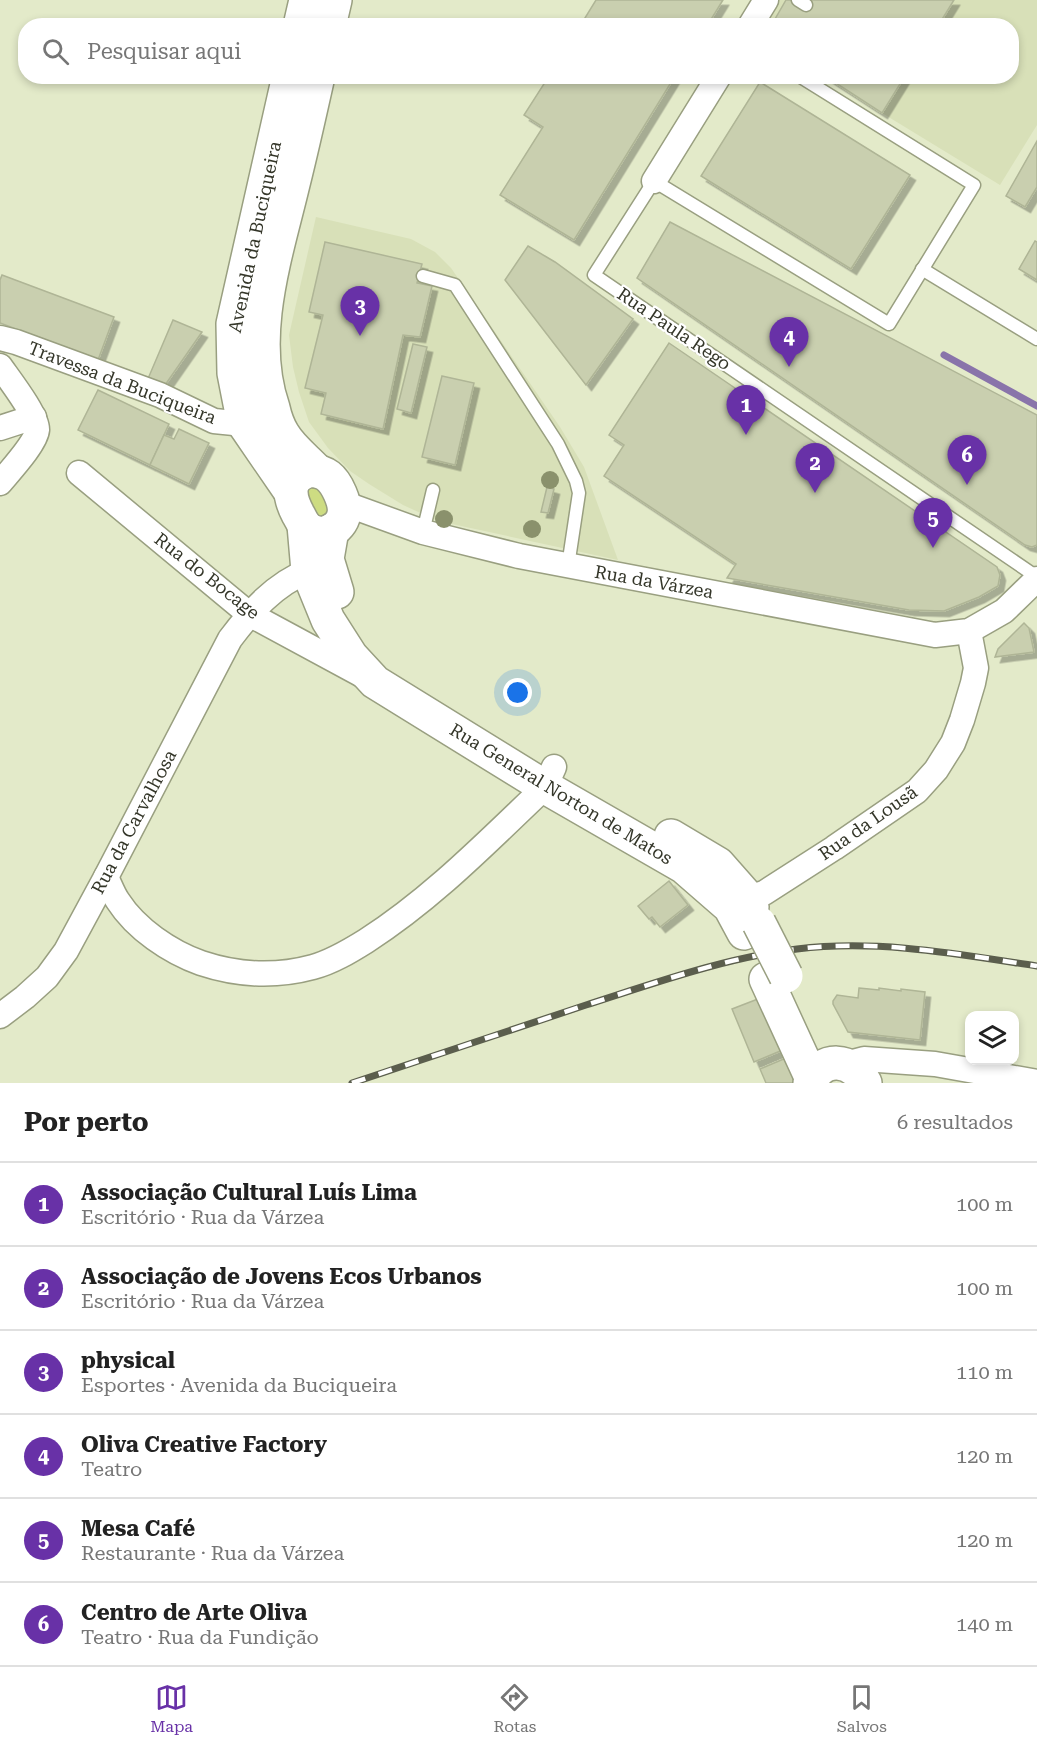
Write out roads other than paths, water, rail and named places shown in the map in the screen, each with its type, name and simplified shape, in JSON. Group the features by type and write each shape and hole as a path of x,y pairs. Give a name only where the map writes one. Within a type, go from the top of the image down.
{"street":[{"path":"302,18 306,0"},
{"path":"331,18 335,0"},
{"path":"755,18 766,0"},
{"name":"Avenida da Buciqueira","path":"287,84 232,324 234,373 244,424 290,491"},
{"name":"Avenida da Buciqueira","path":"316,84 271,273 263,354 266,388 283,435 317,471"},
{"name":"Rua Paula Rego","path":"654,181 714,84"},
{"name":"Travessa da Buciqueira","path":"0,338 160,395 214,421 244,424"},
{"path":"0,366 34,417 37,429 33,441 0,483"},
{"path":"0,428 34,417"},
{"path":"290,491 299,475 317,471"},
{"name":"Rua General Norton de Matos","path":"317,471 329,476 333,481 326,520 308,571 328,620 351,656 375,682 549,777"},
{"name":"Rua do Bocage","path":"79,473 249,614 375,682"},
{"name":"Rua General Norton de Matos","path":"290,491 292,504 326,520"},
{"name":"Rua General Norton de Matos","path":"326,520 327,559 334,584 343,607 368,644 394,669 684,867 745,915 776,978 831,1075"},
{"name":"Rua da Várzea","path":"326,520 423,532 568,566 935,635 969,631"},
{"name":"Rua da Carvalhosa","path":"0,1016 25,998 47,977 66,951 230,639 249,614 294,577 308,571"},
{"path":"969,631 1004,610 1037,578"},
{"name":"Rua da Lousã","path":"745,915 764,893 917,791 936,770 956,735 973,683 976,668 969,631"},
{"path":"106,877 118,901 135,922 185,957 216,968 257,974 295,971 315,966 346,953 381,931 448,879 549,777"},
{"path":"831,1075 864,1059 935,1064 1037,1082"}],"lane":[{"path":"654,181 888,324 974,185 812,84"},
{"name":"Rua Paula Rego","path":"654,181 594,275 1037,578"},
{"path":"922,269 1037,339"},
{"path":"423,276 455,285 558,444 576,481 579,494 568,566"},
{"path":"423,532 433,490"}],"waterway":[{"path":"944,355 1037,406"}],"railway":[{"path":"352,1083 664,980 743,958 770,953 827,946 887,947 1037,966"}],"place":[{"name":"physical","path":"360,336"},
{"name":"Oliva Creative Factory","path":"789,367"},
{"name":"Associação Cultural Luís Lima","path":"746,435"},
{"name":"Centro de Arte Oliva","path":"967,485"},
{"name":"Associação de Jovens Ecos Urbanos","path":"815,493"},
{"name":"Mesa Café","path":"933,548"}]}
